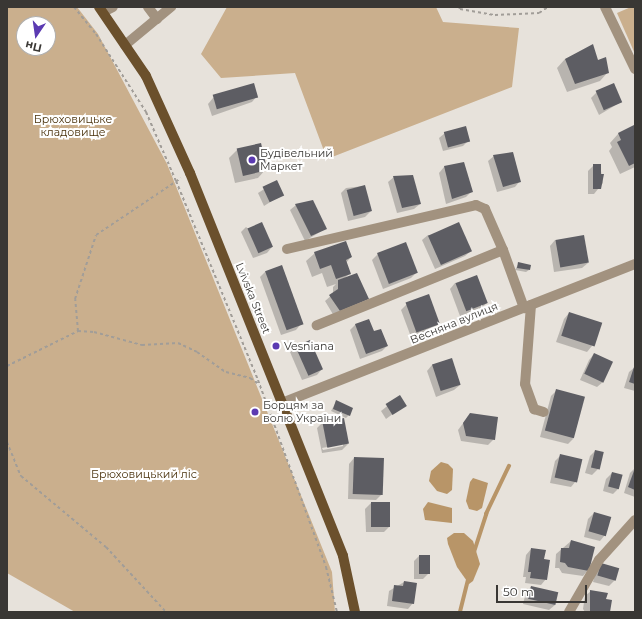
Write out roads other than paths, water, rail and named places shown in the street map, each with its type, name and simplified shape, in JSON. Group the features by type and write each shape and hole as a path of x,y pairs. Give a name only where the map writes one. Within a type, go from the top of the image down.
{"main road":[{"name":"Lvivska Street","path":"101,10 146,76 190,172 343,556 355,612"}],"street":[{"path":"101,10 113,7"},
{"path":"148,7 157,19"},
{"path":"125,45 171,7"},
{"path":"605,7 635,69"},
{"path":"287,249 476,205 485,209 528,306 525,384 534,409 544,412"},
{"path":"317,325 503,250"},
{"name":"Весняна вулиця","path":"282,403 635,264"},
{"path":"568,612 599,560 635,520"}],"waterway":[{"path":"474,552 486,514 509,466"},
{"path":"460,612 468,579"}],"place":[{"name":"Будівельний Маркет","path":"252,160"},
{"name":"Vesniana","path":"276,346"},
{"name":"Борцям за волю України","path":"255,412"}],"park label":[{"name":"Брюховицьке кладовище","path":"73,126"},
{"name":"Брюховицький ліс","path":"144,474"}]}
